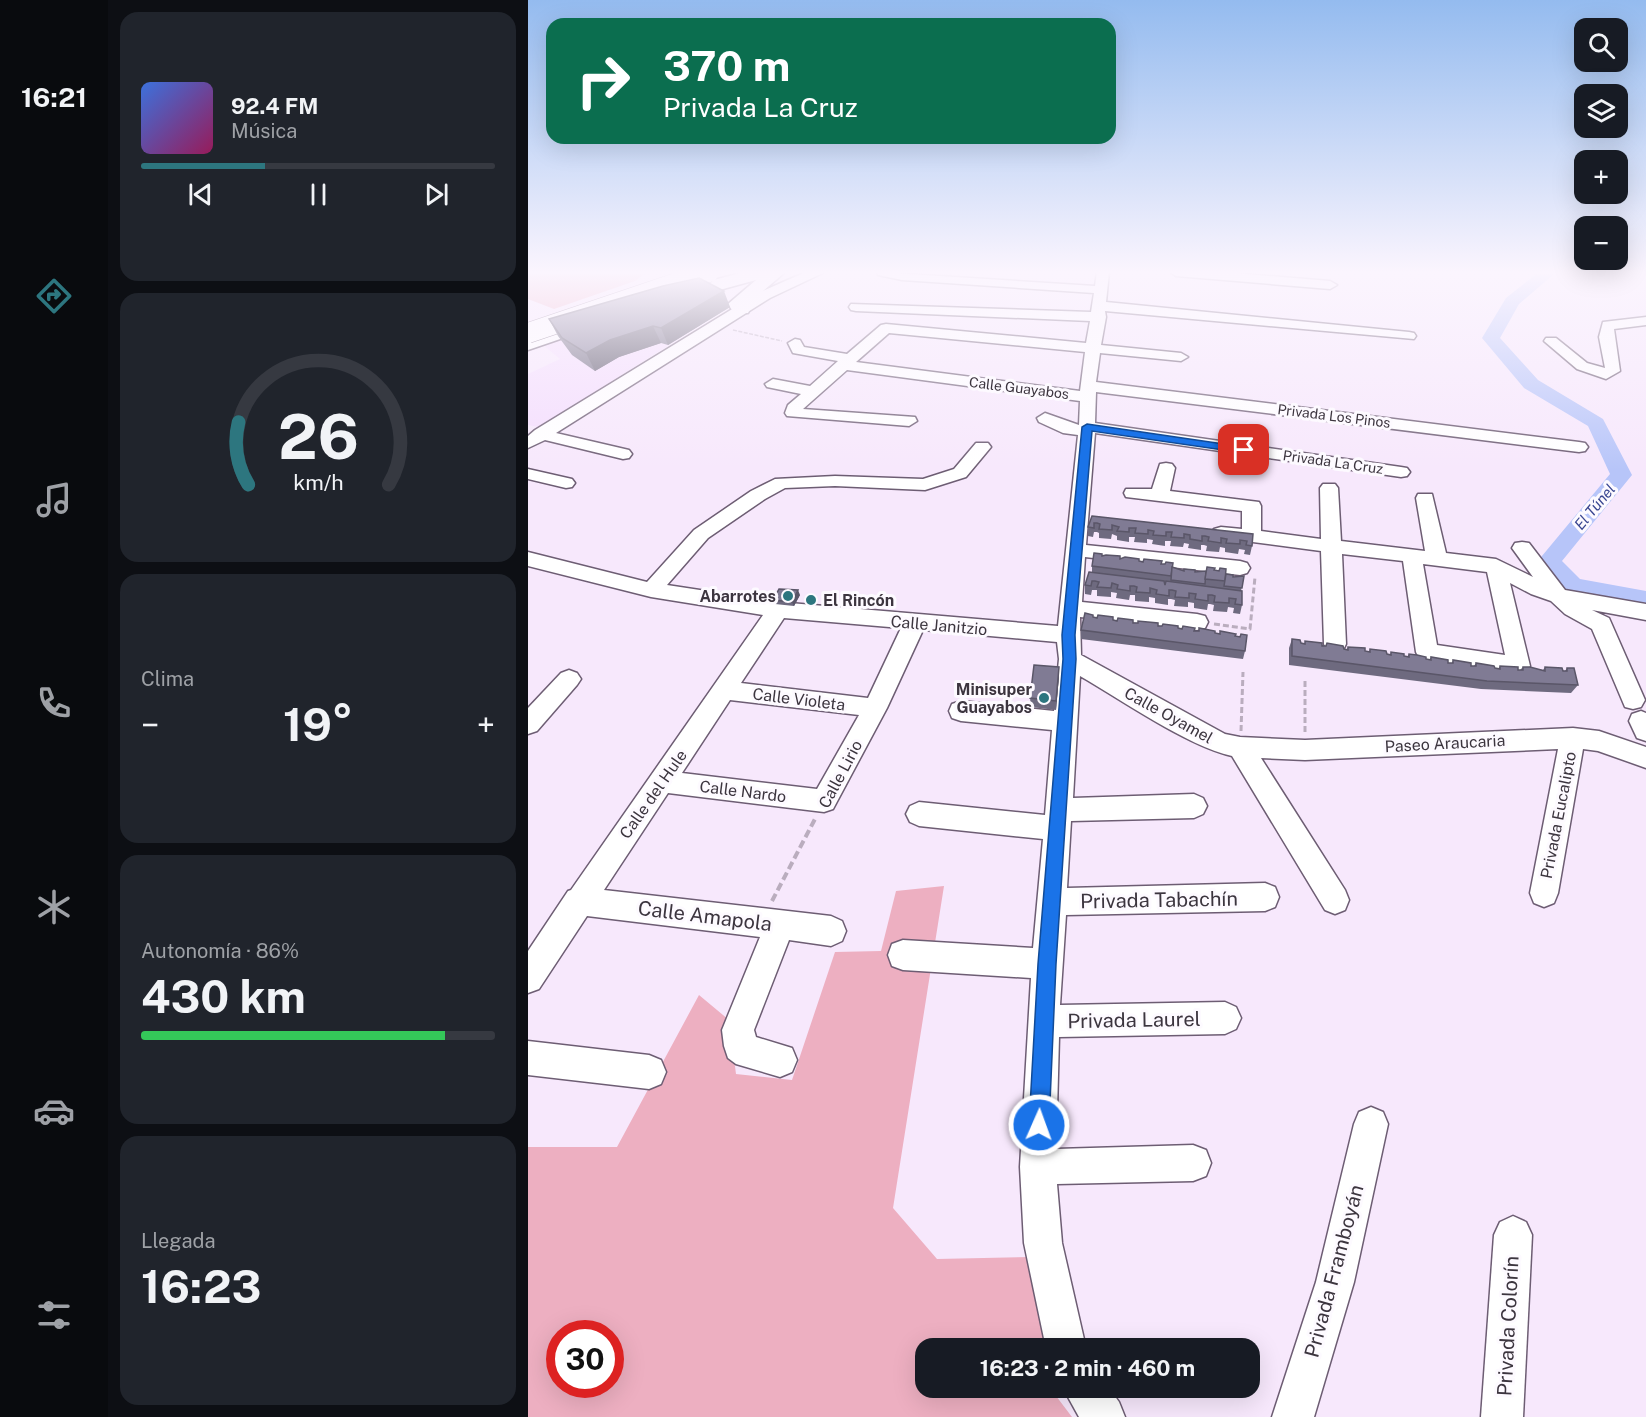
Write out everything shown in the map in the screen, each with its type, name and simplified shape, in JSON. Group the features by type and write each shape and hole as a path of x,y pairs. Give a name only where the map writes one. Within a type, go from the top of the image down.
{"highway":[{"path":"528,344 545,338"}],"street":[{"path":"535,439 695,338"},
{"path":"874,338 794,408 793,413 909,421"},
{"path":"995,338 1181,357"},
{"name":"Calle Guayabos","path":"1064,1338 1043,1243 1038,1167 1043,1021 1070,635 1077,550 1088,517 1087,391 1095,338"},
{"path":"1551,341 1582,366 1606,374 1612,371 1613,364 1606,338"},
{"name":"Calle Guayabos","path":"795,343 798,350 847,362 1087,391"},
{"path":"773,384 814,391"},
{"name":"Privada Los Pinos","path":"1087,391 1579,447"},
{"name":"Privada La Cruz","path":"1045,418 1069,429 1087,429 1401,472"},
{"path":"535,439 623,454"},
{"path":"651,590 701,534 758,495 781,483 835,481 925,485 960,473 982,447"},
{"path":"1160,496 1166,468"},
{"path":"528,474 566,483"},
{"path":"1329,488 1335,644"},
{"path":"1133,493 1252,506 1251,537"},
{"path":"1425,498 1437,559"},
{"path":"1206,531 1496,566 1538,589 1558,596 1646,612"},
{"path":"1522,548 1558,596 1573,609 1601,624 1640,717"},
{"path":"1077,550 1240,568"},
{"path":"1412,556 1426,652 1519,666 1496,566"},
{"name":"Calle Janitzio","path":"528,558 651,590 778,610 1070,635 1090,609 1197,622"},
{"name":"Calle del Hule","path":"528,978 578,901 778,610"},
{"name":"Calle Lirio","path":"824,801 875,708 915,623"},
{"name":"Calle Oyamel","path":"1070,635 1183,724 1220,743 1240,747"},
{"path":"528,724 569,679"},
{"name":"Calle Violeta","path":"724,690 875,708"},
{"path":"961,711 1064,722"},
{"name":"Paseo Araucaria","path":"1240,747 1305,750 1573,738 1599,741 1646,758"},
{"name":"Privada Eucalipto","path":"1544,893 1573,738"},
{"path":"1240,747 1335,900"},
{"name":"Calle Nardo","path":"661,781 824,801"},
{"path":"919,814 1057,819 1194,806"},
{"name":"Privada Tabachín","path":"1052,902 1265,897"},
{"name":"Calle Amapola","path":"578,901 831,931"},
{"path":"770,923 738,1030 740,1046 748,1052 780,1060"},
{"path":"903,955 1047,964"},
{"name":"Privada Laurel","path":"1043,1021 1225,1018"},
{"path":"528,1058 649,1072"},
{"name":"Privada Framboyán","path":"1293,1417 1335,1282 1371,1124"},
{"path":"1038,1167 1193,1163"},
{"name":"Privada Colorín","path":"1502,1417 1513,1235"},
{"path":"1091,1398 1104,1417"}],"path":[{"path":"772,338 795,343"},
{"path":"1197,622 1250,629 1256,569 1240,568"},
{"path":"1240,747 1243,672"},
{"path":"1305,681 1305,741"},
{"name":"Calle Lirio","path":"770,923 824,801"}],"shaded area":[{"path":"560,338 680,338 539,427 528,425 528,374 560,359 542,344"},
{"path":"944,886 893,1208 937,1259 1034,1257 1045,1317 1046,1338 915,1338 915,1398 1058,1398 1072,1417 528,1417 528,1147 617,1147 699,995 729,1020 736,1074 792,1080 835,952 881,951 896,891"}],"building":[{"path":"562,338 616,338 610,340 586,353"},
{"path":"1092,516 1253,534 1252,546 1246,545 1247,541 1240,540 1240,544 1226,543 1227,539 1221,538 1221,543 1208,541 1209,537 1205,536 1202,536 1202,541 1190,539 1190,535 1184,534 1184,538 1171,537 1172,532 1166,532 1166,536 1153,535 1154,531 1148,530 1148,534 1135,533 1136,528 1129,528 1129,532 1117,531 1119,527 1112,525 1112,530 1099,529 1100,524 1097,523 1094,523 1094,528 1088,527"},
{"path":"1094,553 1102,554 1102,556 1120,556 1120,559 1125,557 1139,559 1143,562 1144,559 1162,561 1161,564 1173,563 1171,576 1092,566"},
{"path":"1172,567 1184,571 1184,569 1195,570 1195,572 1206,571 1205,584 1171,580"},
{"path":"1207,567 1219,571 1220,568 1226,569 1225,581 1205,579"},
{"path":"1089,572 1164,581 1165,585 1166,581 1242,591 1242,605 1235,604 1236,599 1229,598 1229,603 1214,602 1215,596 1212,595 1208,595 1208,601 1195,599 1196,594 1189,593 1189,598 1175,597 1176,591 1172,590 1169,590 1169,596 1156,594 1157,590 1150,588 1150,593 1136,592 1137,587 1134,586 1130,586 1130,591 1117,589 1118,585 1112,583 1111,588 1097,587 1099,582 1095,581 1092,581 1091,586 1085,585"},
{"path":"1226,574 1233,575 1233,577 1244,576 1242,588 1224,586"},
{"path":"779,589 798,590 792,602 773,600"},
{"path":"1085,613 1097,618 1098,615 1113,617 1113,620 1117,621 1118,618 1133,620 1133,623 1138,623 1138,621 1158,623 1158,626 1163,624 1178,626 1182,629 1183,626 1195,628 1194,631 1199,631 1199,628 1220,634 1220,631 1236,634 1235,636 1240,637 1241,634 1247,635 1245,651 1081,630"},
{"path":"1292,639 1300,640 1305,644 1305,641 1322,643 1322,646 1326,646 1327,643 1343,646 1348,650 1348,647 1365,648 1365,651 1370,652 1370,649 1386,651 1391,655 1391,652 1409,657 1409,654 1417,655 1431,660 1431,657 1448,660 1448,663 1453,663 1453,660 1471,663 1471,666 1476,666 1476,663 1500,669 1500,666 1518,667 1518,670 1530,667 1545,671 1545,667 1562,668 1563,671 1567,671 1567,668 1574,668 1578,685 1487,681 1292,656"},
{"path":"1034,665 1059,667 1056,701 1030,698"}],"waterway":[{"name":"El Túnel","path":"1491,338 1531,384 1596,423 1621,475 1549,562 1572,586 1646,600"}],"place":[{"name":"Abarrotes","path":"788,596"},
{"name":"El Rincón","path":"811,600"},
{"name":"Minisuper Guayabos","path":"1044,698"}],"route":[{"path":"1039,1125 1043,1021 1070,659 1068,635 1087,427 1244,450"}]}
